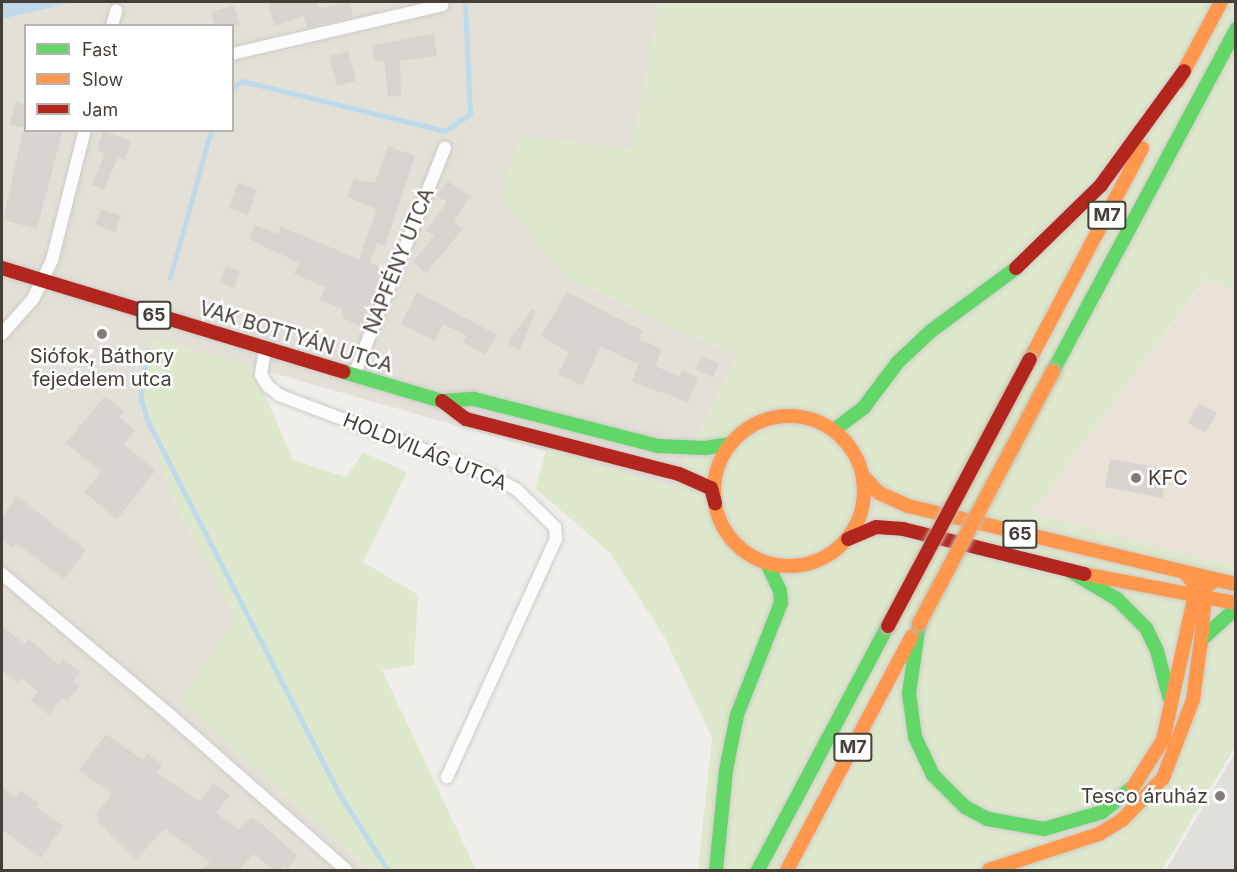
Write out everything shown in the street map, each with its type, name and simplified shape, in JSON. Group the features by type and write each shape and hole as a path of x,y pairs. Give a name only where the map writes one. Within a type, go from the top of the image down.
{"main road":[{"name":"M7","path":"758,870 1221,2"},
{"name":"M7","path":"787,870 1236,29"},
{"path":"834,430 864,407 898,362 931,331 1028,259 1067,222 1101,185 1184,70"},
{"name":"VAK BOTTYÁN UTCA","path":"2,268 442,401 474,399 658,446 705,448 730,444"},
{"name":"VAK BOTTYÁN UTCA","path":"442,401 466,419 679,474 711,488 715,503"},
{"name":"65","path":"730,444 762,420 787,415 812,419 834,430 848,443 864,477 879,493 908,506 1236,584"},
{"path":"715,503 720,462 730,444"},
{"name":"65","path":"848,538 864,503 864,477"},
{"name":"65","path":"715,503 732,541 748,555 767,563 789,567 811,563 831,554 848,538 876,527 903,529 1070,571 1200,594 1236,603"},
{"path":"716,870 726,770 737,715 781,603 780,591 767,563"},
{"path":"1070,571 1117,599 1146,628 1157,651 1170,700"},
{"path":"988,870 1099,834 1147,798 1162,778 1181,738 1193,700 1201,640 1200,594 1184,572"},
{"path":"919,624 909,693 915,737 922,756 933,775 965,807 1004,824 1044,829 1068,825 1121,800 1141,778 1163,740 1170,700 1200,594 1216,579"},
{"path":"1201,640 1236,608"}],"street":[{"path":"234,54 442,5"},
{"path":"113,24 116,12"},
{"path":"2,334 33,299 52,260 84,132"},
{"name":"NAPFÉNY UTCA","path":"354,375 445,148"},
{"name":"HOLDVILÁG UTCA","path":"266,349 261,375 268,387 279,395 492,476 517,490 555,527 556,539 447,777"},
{"path":"2,574 346,870"}],"shaded area":[{"path":"74,2 660,2 632,149 519,135 565,277 737,356 672,487 154,339 139,388 175,505 236,618 182,701 370,870 2,870 2,19"},
{"path":"1207,278 1235,294 1235,567 1032,513"},
{"path":"1235,753 1235,870 1166,870"}],"green space":[{"path":"660,2 1235,2 1235,294 1206,278 1032,513 1235,567 1235,747 1162,870 698,870 712,738 664,636 609,552 535,488 547,449 672,487 737,356 565,277 501,197 519,135 632,149"},
{"path":"154,339 252,365 293,460 346,477 363,452 407,472 363,562 418,595 414,665 382,670 476,870 370,870 181,701 236,618 175,505 139,388"}],"water":[{"path":"2,2 74,2 2,19"}],"building":[{"path":"317,2 319,8 349,2 353,16 307,28 304,16 275,26 268,4"},
{"path":"234,5 240,26 214,24 211,12"},
{"path":"434,34 437,56 400,61 401,95 388,97 384,60 375,62 372,45"},
{"path":"348,51 356,81 337,86 329,56"},
{"path":"16,102 24,104 24,128 9,125"},
{"path":"23,130 24,132 62,132 37,229 3,220"},
{"path":"103,132 131,140 125,160 118,157 104,190 92,185 105,153 97,151"},
{"path":"388,146 415,156 385,246 377,243 370,263 384,269 362,326 342,318 342,309 320,300 325,287 294,274 299,263 249,239 254,225 278,234 281,227 359,259 377,209 347,197 354,179 375,183"},
{"path":"447,181 470,196 454,222 463,229 426,273 413,262 434,236 426,230 447,202 437,196"},
{"path":"238,183 257,189 248,215 229,208"},
{"path":"101,209 121,216 115,232 95,224"},
{"path":"226,266 240,271 234,288 220,283"},
{"path":"417,292 497,335 485,355 463,342 467,336 443,324 435,341 401,324"},
{"path":"567,292 643,331 639,339 662,349 655,366 679,376 682,370 698,378 688,402 632,382 638,364 601,346 582,386 558,374 569,353 541,335"},
{"path":"532,309 536,311 519,351 507,343"},
{"path":"702,356 719,364 713,377 695,369"},
{"path":"105,396 124,411 119,417 135,430 123,444 156,470 117,519 84,492 101,472 66,443"},
{"path":"1199,403 1217,413 1206,433 1188,423"},
{"name":"KFC","path":"1110,459 1168,469 1162,498 1105,487"},
{"path":"17,496 86,550 64,579 16,543 12,548 2,539 2,517"},
{"path":"2,626 24,644 29,639 59,665 63,659 80,672 73,681 80,686 67,701 62,698 49,715 31,701 38,692 22,678 17,683 2,670"},
{"path":"106,734 143,760 148,754 162,765 157,772 200,802 214,783 230,795 216,813 238,829 251,818 257,820 298,856 288,868 284,866 280,870 273,870 254,854 239,870 202,870 210,862 165,829 136,859 97,821 99,818 95,815 112,794 79,770"},
{"path":"2,786 15,797 20,790 39,803 36,807 63,826 41,858 2,830"}],"waterway":[{"path":"234,87 242,81 445,131 470,114 465,2"},
{"path":"170,278 210,132"},
{"path":"148,350 141,397 148,421 339,793 388,870"}],"traffic: fast":[{"path":"1053,371 1236,29"},
{"path":"834,430 864,407 898,362 931,331 1016,268"},
{"path":"344,372 442,401 474,399 658,446 705,448 730,444"},
{"path":"716,870 726,770 737,715 781,603 780,591 767,563"},
{"path":"1070,571 1117,599 1146,628 1157,651 1169,696"},
{"path":"1201,640 1236,608"},
{"path":"919,624 909,693 915,737 933,775 965,807 988,819 1044,829 1102,812 1133,787"},
{"path":"758,870 888,626"}],"traffic: slow":[{"path":"1178,82 1221,2"},
{"path":"1030,359 1142,148"},
{"path":"919,624 1053,371"},
{"path":"789,416 804,417 818,422 831,428 842,438 852,449 858,462 863,476 864,491 863,506 858,520 852,533 842,544 831,554 818,560 804,565 789,566 774,565 760,560 747,554 736,544 726,533 720,520 715,506 714,491 715,476 720,462 726,449 736,438 747,428 760,422 774,417 789,416"},
{"path":"864,477 879,493 908,506 1236,584"},
{"path":"989,870 1099,834 1122,820 1163,778 1193,700 1201,640 1205,596 1184,572"},
{"path":"1085,574 1236,603"},
{"path":"1133,787 1163,740 1195,594 1216,580"},
{"path":"787,870 912,636"}],"traffic: jam":[{"path":"1016,268 1101,185 1184,71"},
{"path":"2,268 344,372"},
{"path":"888,626 1030,359"},
{"path":"442,401 466,419 679,474 711,488 715,503"},
{"path":"848,539 876,527 903,529 1085,574"}],"place":[{"name":"Siófok, Báthory fejedelem utca","path":"102,334"},
{"name":"KFC","path":"1136,478"},
{"name":"Tesco áruház","path":"1220,796"}]}
